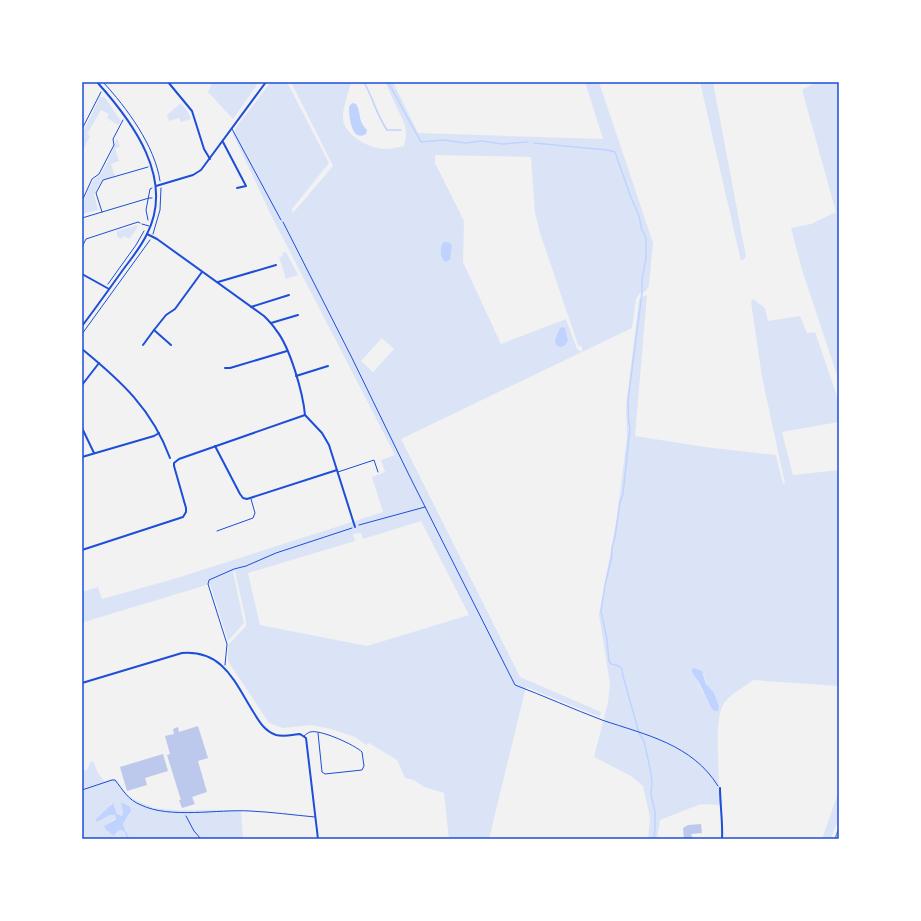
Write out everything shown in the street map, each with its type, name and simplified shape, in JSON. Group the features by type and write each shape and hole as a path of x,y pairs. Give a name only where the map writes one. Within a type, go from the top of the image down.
{"street":[{"path":"82,326 131,259 147,234 155,212 156,198 156,186 152,166 140,141 125,117 97,82"},
{"path":"168,82 192,111 204,149 210,159"},
{"path":"156,186 193,175 201,170 266,82"},
{"path":"223,142 246,186 237,188"},
{"path":"147,234 157,239 218,282 264,316 277,330 287,350 296,376 304,403 305,415 327,440 355,527"},
{"path":"218,282 276,265"},
{"path":"143,345 166,315 175,309 202,272"},
{"path":"82,274 109,289"},
{"path":"251,307 289,295"},
{"path":"270,323 298,315"},
{"path":"154,330 171,345"},
{"path":"82,349 124,386 142,406 159,433 170,458"},
{"path":"225,368 230,368 287,350"},
{"path":"82,385 99,363"},
{"path":"296,376 328,366"},
{"path":"82,550 183,517 186,512 186,508 174,463 178,459 305,415"},
{"path":"82,428 94,454"},
{"path":"82,457 154,436 159,433"},
{"path":"215,446 243,498 250,498 337,471"},
{"path":"82,683 182,652 204,654 214,659 225,667 262,726 275,735 288,736 300,734 304,736 306,740 318,839"},
{"path":"720,788 720,808 723,820 722,839"}],"lane":[{"path":"232,128 281,220"},
{"path":"142,224 150,227"},
{"path":"337,471 374,460 378,472"},
{"path":"217,531 253,518 255,513 250,498"},
{"path":"304,736 311,732 318,733 338,739 361,750 364,766 362,770 325,774 322,772 318,733"},
{"path":"82,790 114,780 126,796 141,805 161,811 250,811 315,817"}],"path":[{"path":"82,129 103,88"},
{"path":"82,201 92,179 99,174 114,145 114,139 125,117"},
{"path":"102,212 96,193 103,180 152,166"},
{"path":"106,287 136,245 147,225 148,219 146,210 150,189"},
{"path":"82,218 149,198 156,198"},
{"path":"281,220 352,358 515,685 602,720 643,732 677,748 696,760 720,788"},
{"path":"82,247 86,239 138,222 142,224"},
{"path":"225,667 227,660 227,644 208,580 276,553 425,506"},
{"path":"184,812 194,831 201,839"}],"shaded area":[{"path":"211,82 259,82 233,119 208,92 212,83"},
{"path":"271,82 287,82 329,163 292,209 293,213 333,166 291,82 351,82 344,110 344,125 353,136 365,144 372,147 385,149 404,146 406,135 405,125 385,82 393,82 418,133 603,139 585,82 599,82 653,243 649,285 646,291 640,293 636,299 632,328 401,439 520,677 601,712 600,717 526,687 489,839 449,839 444,793 424,787 414,780 405,778 397,760 369,743 366,745 355,737 331,729 311,725 283,728 269,723 228,661 228,645 246,626 235,571 233,572 244,623 228,641 210,584 84,622 82,625 82,592 98,587 102,599 177,578 383,512 372,477 385,472 381,460 395,455 271,215 233,134 237,126","holes":["435,155 531,157 535,213 540,233 578,345 582,347 582,352 577,349 566,319 501,344 463,262 464,221 435,163","382,338 394,349 373,372 361,361","421,521 469,615 367,646 260,625 248,573 355,541 353,534 361,533 363,539"]},
{"path":"700,82 713,82 746,257 741,261"},
{"path":"817,82 839,82 839,381 803,273 791,228 811,224 836,212 802,90"},
{"path":"100,97 106,99 121,121 118,125 107,118 109,114 101,110 87,134 90,136 82,152 82,134"},
{"path":"181,103 191,119 181,122 179,118 169,121 167,115"},
{"path":"117,138 120,147 115,148 119,161 111,164 115,176 102,180 94,194 98,210 82,214 84,201 89,189 93,181 102,172"},
{"path":"138,225 129,239 124,236 121,239 117,236 117,231"},
{"path":"286,252 298,275 286,279 279,257 283,256 282,253"},
{"path":"647,295 635,436 705,447 776,455 783,484 785,484 762,377 751,302 753,299 765,308 768,321 800,316 807,333 815,332 839,402 839,422 782,432 793,475 839,470 839,686 753,680 730,697 724,703 721,710 718,730 719,785 723,805 701,804 660,820 657,839 648,839 650,817 643,786 631,776 594,757 608,702 610,684 599,615 617,517 627,436 626,407 639,300 641,297","holes":["695,668 705,677 709,702 699,686"]},
{"path":"91,761 94,763 98,773 104,781 111,779 117,780 124,791 133,799 154,808 175,810 241,810 243,839 82,839 82,771 87,770","holes":["122,802 130,814 123,824 126,833 121,830 118,831 116,835 108,832 104,826 115,819 116,817 114,814 97,822 95,821 110,806 110,804 113,803 117,814 122,816"]},
{"path":"839,790 839,817 831,839 822,839"}],"water":[{"path":"352,103 356,104 362,123 367,130 366,134 361,136 354,132 352,127 349,107"},
{"path":"444,242 448,242 452,245 450,260 445,262 441,252 441,247"},
{"path":"560,328 565,328 568,341 564,346 560,347 556,345 555,340"},
{"path":"695,668 702,671 706,684 714,693 719,707 718,711 712,709 692,672 692,669"},
{"path":"121,802 130,807 131,811 123,824 126,833 121,830 114,836 106,830 104,826 115,820 115,815 110,815 97,822 95,820 113,803 117,814 122,816 123,813"}],"building":[{"path":"198,726 208,758 198,761 207,792 192,797 195,804 182,808 179,800 181,800 167,755 170,754 165,736 174,734 173,729 178,727 179,732"},
{"path":"163,754 168,771 145,778 147,785 127,791 120,767"},
{"path":"701,824 702,833 691,834 693,839 684,839 683,828 688,825"}],"waterway":[{"path":"364,82 380,119 387,130 401,130"},
{"path":"388,82 421,142 443,140 466,143 482,141 502,144 528,142"},
{"path":"534,143 615,152 646,238 646,259 642,279 642,293 628,400 628,417 630,428 623,494 620,502 612,556 601,611 607,640 609,661 611,664 619,666 622,669 639,733 644,741 652,781 651,795 655,812 654,839"},
{"path":"126,833 128,839"}],"railway":[{"path":"835,839 839,828"}]}
